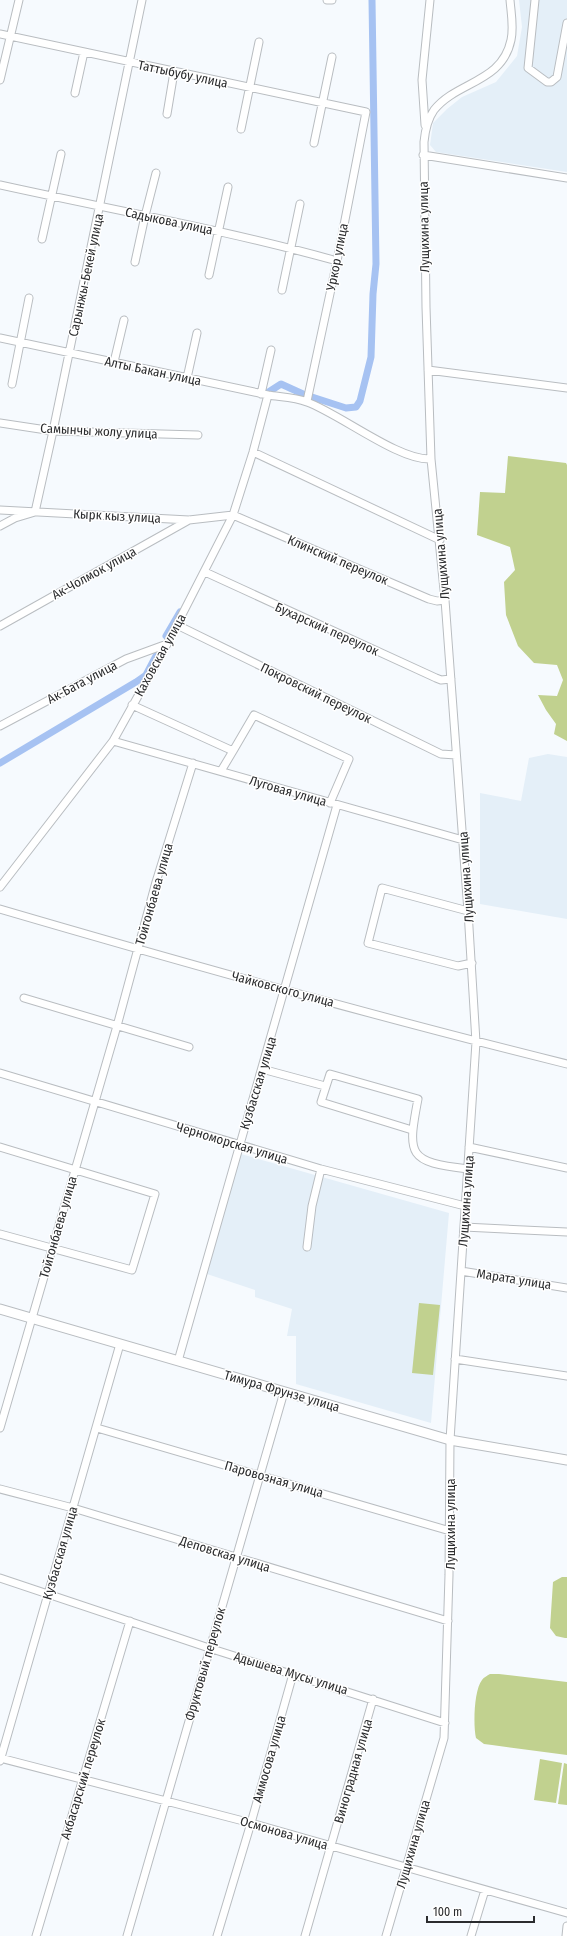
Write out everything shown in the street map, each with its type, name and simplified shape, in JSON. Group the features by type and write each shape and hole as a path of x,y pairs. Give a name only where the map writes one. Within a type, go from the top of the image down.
{"main road":[{"name":"Тимура Фрунзе улица","path":"0,1309 450,1440 567,1460"}],"street":[{"path":"0,80 12,37 19,0"},
{"name":"Сарынжы-Бекей улица","path":"35,512 142,0"},
{"path":"327,0 332,0"},
{"name":"Лущихина улица","path":"426,129 422,80 430,0"},
{"name":"Лущихина улица","path":"386,1936 444,1738 450,1531 450,1440 476,1042 472,963 445,600 431,459 423,155 426,129 429,119 438,106 487,75 504,59 509,48 512,34 510,0"},
{"path":"535,0 528,68 548,82 551,82 557,77 567,23"},
{"name":"Таттыбубу улица","path":"0,34 129,63 366,112"},
{"path":"241,129 259,42"},
{"path":"75,92 84,52"},
{"path":"314,143 332,57"},
{"path":"167,114 174,72"},
{"name":"Уркор улица","path":"307,401 366,112"},
{"path":"42,239 61,154"},
{"path":"423,155 567,178"},
{"path":"135,262 156,173"},
{"name":"Садыкова улица","path":"0,185 292,248 337,260"},
{"path":"209,275 228,187"},
{"path":"282,290 300,204"},
{"path":"12,384 19,342 29,298"},
{"path":"114,362 124,320"},
{"path":"187,378 197,333"},
{"name":"Алты Бакан улица","path":"0,338 187,378 307,401"},
{"name":"Каховская улица","path":"0,888 113,741 205,572 233,515 253,452 265,394 271,350"},
{"path":"428,370 567,388"},
{"path":"307,401 403,453 422,459 431,459"},
{"name":"Самынчы жолу улица","path":"0,423 53,431 198,435"},
{"path":"253,452 440,540"},
{"name":"Кырк кыз улица","path":"0,510 189,520 233,515"},
{"path":"0,526 15,518 35,512"},
{"name":"Клинский переулок","path":"233,515 429,599 445,600"},
{"name":"Ак-Чолмок улица","path":"0,626 189,520"},
{"name":"Бухарский переулок","path":"205,572 436,678 441,680 450,679"},
{"name":"Покровский переулок","path":"177,625 441,754 456,755"},
{"name":"Ак-Бата улица","path":"0,726 126,659 167,644"},
{"path":"132,705 233,750 221,771"},
{"name":"Кузбасская улица","path":"178,1361 239,1144 285,989 334,804 349,759 254,715 233,750"},
{"name":"Луговая улица","path":"113,741 463,840"},
{"name":"Тойгонбаева улица","path":"0,1428 139,949 156,882 193,763"},
{"path":"468,910 382,888 368,943 458,966 472,963"},
{"name":"Чайковского улица","path":"0,909 476,1042 567,1064"},
{"path":"24,998 189,1047"},
{"path":"262,1069 325,1086"},
{"name":"Черноморская улица","path":"0,1073 321,1169 465,1206"},
{"path":"412,1130 321,1102 330,1074 418,1099 412,1130 413,1149 419,1156 438,1165 468,1169"},
{"path":"0,1147 155,1194 132,1270 0,1234"},
{"path":"469,1147 567,1168"},
{"path":"307,1247 312,1206 321,1169"},
{"path":"464,1227 567,1232"},
{"name":"Марата улица","path":"461,1271 567,1288"},
{"name":"Кузбасская улица","path":"0,1759 97,1428 120,1344"},
{"path":"455,1359 567,1376"},
{"name":"Фруктовый переулок","path":"127,1936 284,1392"},
{"name":"Паровозная улица","path":"97,1428 450,1531"},
{"name":"Деповская улица","path":"0,1489 73,1508 448,1621"},
{"name":"Адышева Мусы улица","path":"0,1578 209,1648 445,1722"},
{"name":"Акбасарский переулок","path":"36,1936 130,1621"},
{"name":"Аммосова улица","path":"217,1936 293,1674"},
{"name":"Виноградная улица","path":"306,1936 373,1699"},
{"name":"Осмонова улица","path":"0,1759 84,1778 167,1800 567,1913"},
{"path":"472,1936 484,1890"},
{"path":"566,1936 567,1926"}],"shaded area":[{"path":"519,0 567,0 567,172 436,152 430,145 433,123 462,97 496,82 517,56 522,27"},
{"path":"548,754 567,757 567,919 480,904 480,793 521,801 529,758"},
{"path":"241,1154 449,1213 431,1423 296,1384 296,1336 287,1336 292,1309 255,1297 255,1290 207,1274"}],"green space":[{"path":"508,456 566,463 567,465 567,741 554,734 556,724 538,695 557,696 563,680 557,665 534,663 518,646 506,615 504,582 515,570 510,547 477,535 480,492 505,493"},
{"path":"419,1303 440,1305 433,1375 412,1373"},
{"path":"562,1577 567,1577 567,1638 556,1636 550,1628 553,1582"},
{"path":"490,1674 567,1682 567,1755 484,1744 476,1738 474,1717 477,1691 482,1680"},
{"path":"540,1759 562,1763 556,1803 534,1800"},
{"path":"564,1763 567,1764 567,1805 558,1804"}],"waterway":[{"path":"312,397 346,408 356,407 360,401 371,357 373,294 376,264 372,0"},
{"path":"267,393 281,384 303,394"},
{"path":"166,636 180,612"},
{"path":"0,763 136,682 146,675 156,656"}]}
